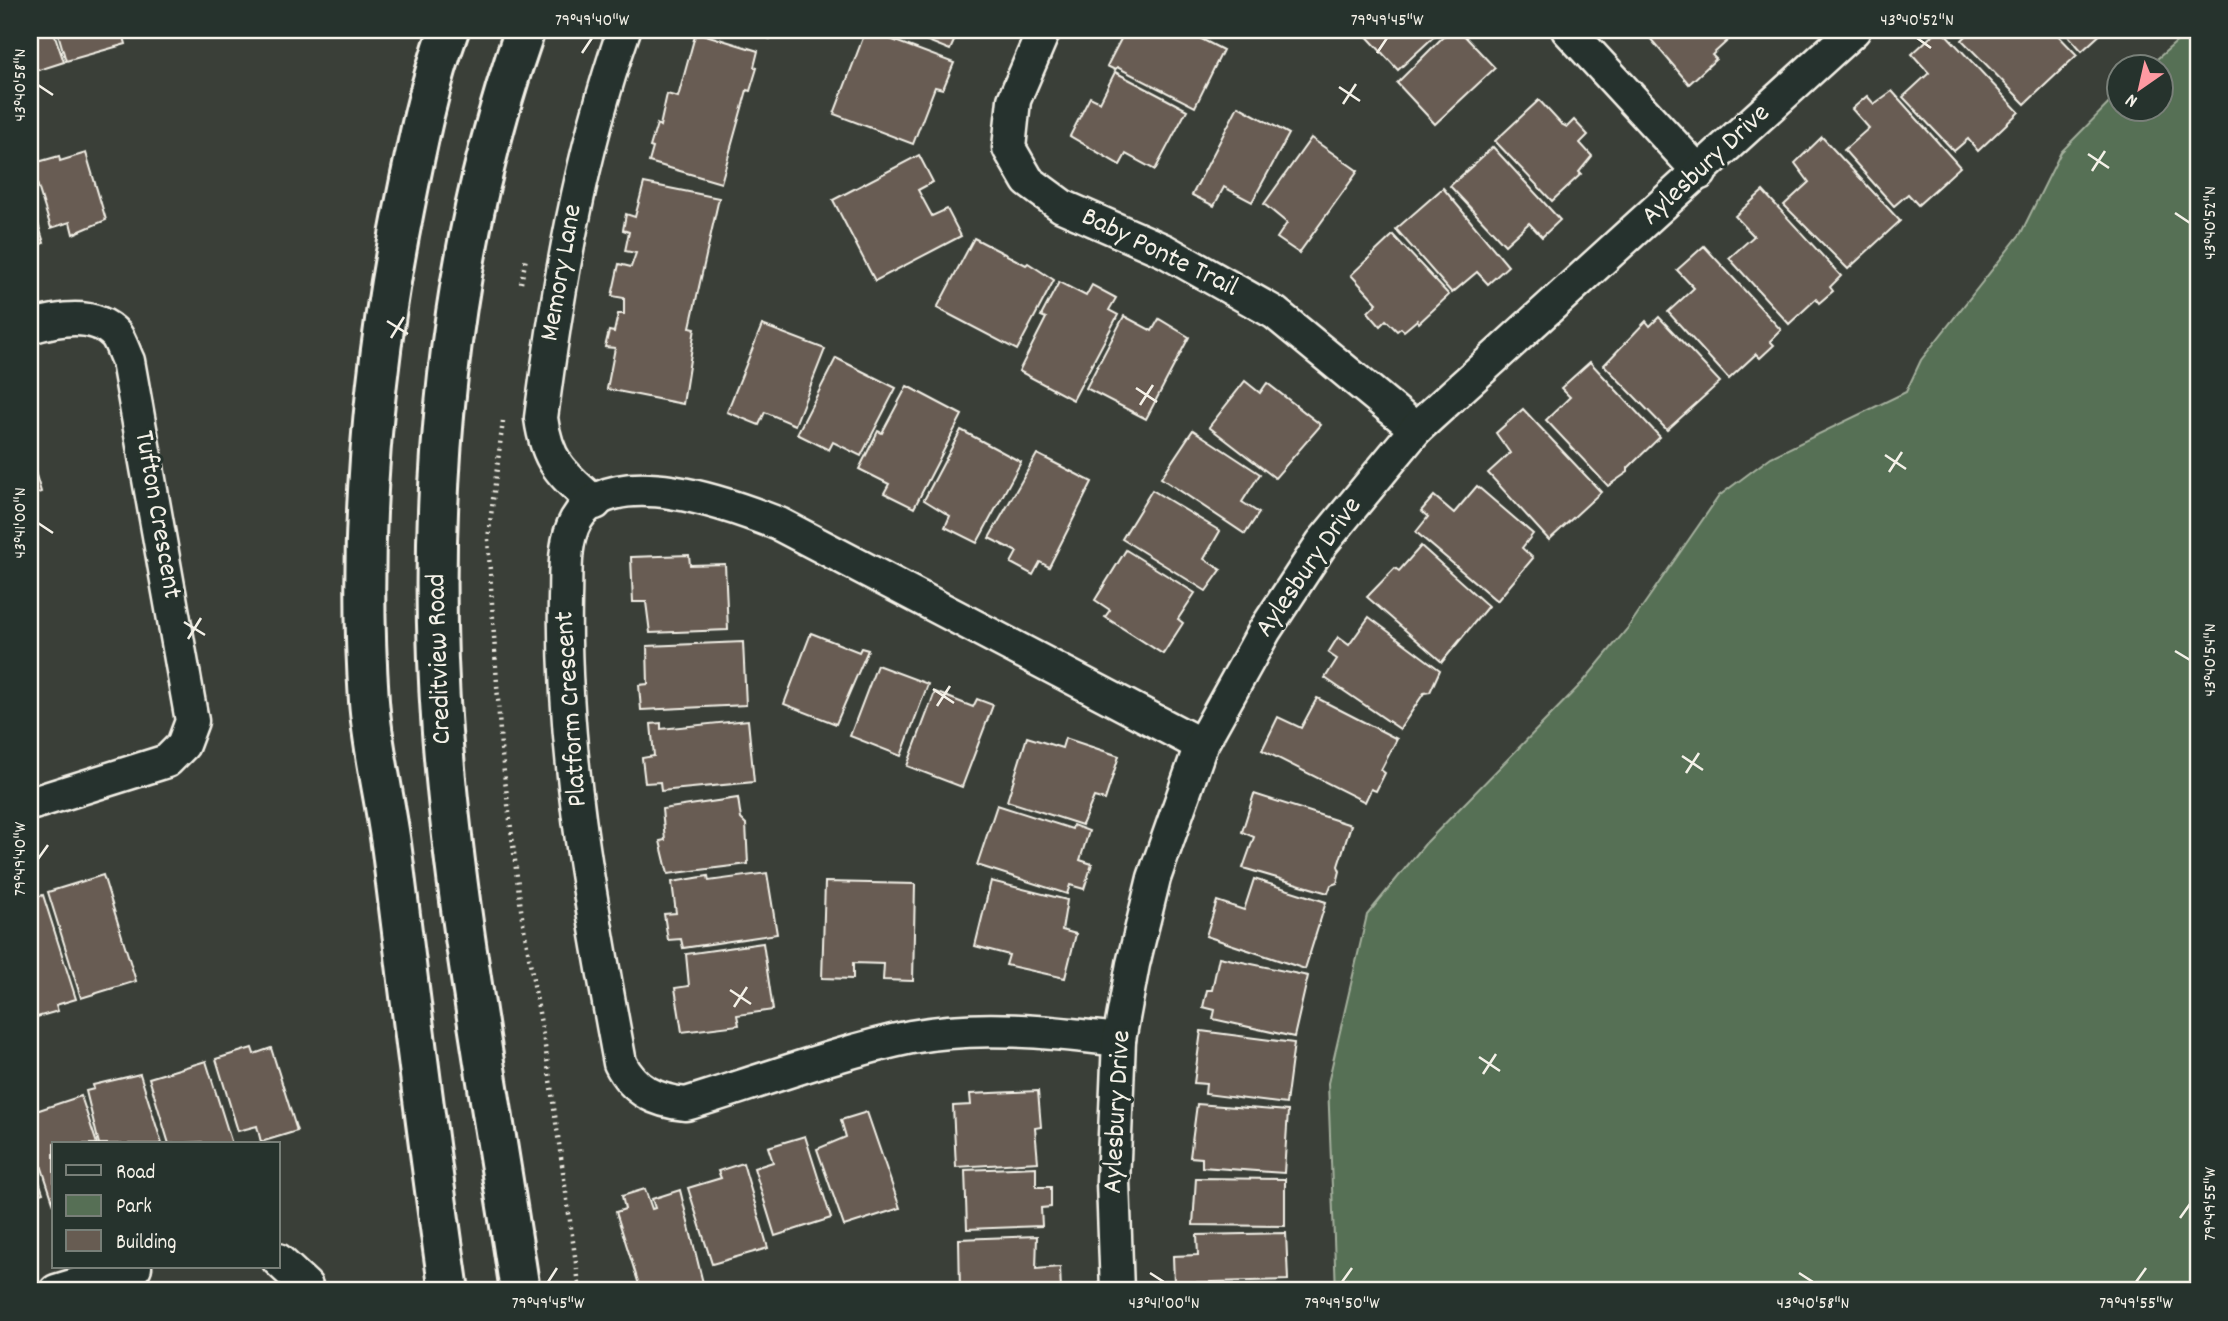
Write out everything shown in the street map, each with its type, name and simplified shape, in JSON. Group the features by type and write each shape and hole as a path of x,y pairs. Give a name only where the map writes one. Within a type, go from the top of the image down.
{"main road":[{"path":"449,30 414,158 383,326 368,480 366,636 370,705 393,857 421,1104 449,1291"},
{"name":"Creditview Road","path":"520,1291 453,833 442,732 438,579 441,465 456,321 488,160 525,30"}],"street":[{"name":"Memory Lane","path":"595,503 554,464 545,444 541,418 571,219 601,99 624,30"},
{"name":"Baby Ponte Trail","path":"1044,30 1014,100 1009,148 1028,181 1062,206 1165,251 1275,313 1416,429"},
{"path":"1568,30 1700,173"},
{"name":"Aylesbury Drive","path":"1116,1291 1113,1182 1119,1040 1133,964 1154,878 1201,744 1265,630 1322,543 1416,429 1854,30"},
{"name":"Tufton Crescent","path":"30,327 56,318 89,320 115,334 128,361 192,721 183,745 167,761 30,804"},
{"name":"Platform Crescent","path":"1119,1040 1047,1033 960,1032 912,1037 686,1104 661,1101 633,1083 620,1063 583,850 567,679 565,618 568,544 576,519 595,503 616,492 636,489 715,500 746,511 779,524 1201,744"},
{"path":"280,1262 306,1286 307,1291"},
{"path":"56,1291 132,1268"}],"path":[{"path":"520,294 527,254"},
{"path":"504,418 488,539 501,748 522,918 545,1052 579,1291"}],"green space":[{"path":"2190,30 2198,30 2198,1291 1336,1291 1328,1083 1367,915 1425,844 1583,682 1627,629 1719,496 1771,457 1906,392 1921,360 2021,233 2061,152 2106,106 2106,122 2176,122 2176,52 2165,52"}],"building":[{"path":"30,30 53,30 64,62 30,73"},
{"path":"57,30 122,30 126,44 66,61"},
{"path":"747,30 774,30 770,39"},
{"path":"866,30 954,63 943,89 935,87 913,144 834,114"},
{"path":"901,30 959,30 950,50"},
{"path":"1113,30 1184,30 1223,50 1195,107 1117,67 1115,70 1107,66 1122,37"},
{"path":"1361,30 1441,30 1398,70"},
{"path":"1450,30 1459,30 1495,68 1435,124 1397,83"},
{"path":"1643,30 1737,32 1712,55 1716,59 1689,84"},
{"path":"1938,30 1942,30 2019,112 1978,151 1968,139 1954,151 1903,97 1929,73 1912,54"},
{"path":"1972,30 2053,30 2077,55 2025,104 1962,40"},
{"path":"2063,30 2105,30 2082,51"},
{"path":"696,32 758,51 754,67 757,68 750,91 747,90 721,183 649,162 653,148 650,147 657,124 660,126 667,94 678,97"},
{"path":"1115,72 1187,110 1155,170 1126,154 1120,165 1070,136 1090,97 1100,102"},
{"path":"1892,91 1960,167 1918,205 1908,194 1894,206 1844,150 1869,128 1852,109 1867,96 1874,104"},
{"path":"1539,100 1561,124 1567,127 1574,120 1588,135 1580,143 1592,156 1579,172 1581,174 1552,201 1495,141"},
{"path":"1238,106 1289,134 1252,202 1224,187 1214,206 1192,195"},
{"path":"1822,137 1900,221 1848,269 1784,205 1809,182 1795,163"},
{"path":"1311,138 1358,171 1299,253 1277,238 1287,223 1264,204"},
{"path":"1493,147 1560,220 1542,237 1529,223 1505,245 1450,186"},
{"path":"86,153 106,220 73,234 70,222 51,228 31,164 59,156 60,161"},
{"path":"919,155 933,182 918,190 932,216 947,209 961,236 875,281 833,200"},
{"path":"644,183 719,198 690,327 695,328 683,404 607,389 615,348 605,347 609,331 614,332 618,314 624,314 624,298 612,296 619,264 631,267 636,253 625,251 629,232 623,230 626,214 635,217"},
{"path":"1443,188 1508,266 1488,284 1477,272 1452,293 1396,229"},
{"path":"1763,191 1841,276 1830,287 1833,291 1819,303 1816,299 1789,324 1729,258 1754,236 1735,216"},
{"path":"30,198 44,243 30,248"},
{"path":"1393,235 1449,295 1419,323 1417,320 1404,331 1401,328 1397,331 1386,320 1380,326 1368,312 1377,303 1351,275"},
{"path":"974,238 1026,265 1028,263 1054,280 1017,350 937,308"},
{"path":"1704,246 1781,330 1770,341 1774,345 1760,358 1756,354 1729,379 1668,312 1694,288 1677,270"},
{"path":"1059,282 1086,296 1092,285 1116,298 1109,310 1118,315 1073,400 1019,371 1046,318 1041,316"},
{"path":"1124,316 1152,331 1159,319 1189,337 1146,419 1086,388"},
{"path":"1659,317 1720,382 1667,430 1604,365 1646,321 1650,326"},
{"path":"762,325 825,349 795,425 765,412 759,425 727,412"},
{"path":"836,358 896,388 861,456 833,442 829,450 797,434"},
{"path":"1590,362 1660,437 1628,468 1628,472 1608,486 1546,420 1570,397 1561,388"},
{"path":"1245,381 1260,393 1267,383 1321,425 1275,478 1209,427"},
{"path":"907,386 962,415 914,508 884,493 889,484 859,469 878,431 882,433"},
{"path":"1523,409 1601,492 1549,540 1488,473 1510,453 1496,433"},
{"path":"961,430 1021,462 977,543 945,527 950,516 924,500"},
{"path":"1193,430 1260,474 1242,502 1259,513 1245,534 1161,478"},
{"path":"1037,454 1092,482 1049,567 1040,562 1033,575 1011,563 1017,552 989,538"},
{"path":"30,455 41,492 30,496"},
{"path":"1477,486 1533,534 1522,548 1533,558 1497,601 1416,532 1428,517 1421,511 1434,496 1454,513"},
{"path":"1152,490 1220,531 1204,559 1221,570 1206,591 1122,539"},
{"path":"1421,546 1488,606 1442,662 1367,597 1395,568 1399,571"},
{"path":"1126,550 1195,593 1178,619 1183,623 1163,654 1105,617 1110,610 1095,600"},
{"path":"689,555 690,565 725,564 728,630 650,633 646,602 633,602 631,557"},
{"path":"1369,617 1440,670 1430,692 1424,693 1400,729 1325,678 1337,659 1328,653 1338,637 1349,645"},
{"path":"811,633 859,652 861,648 868,650 836,724 784,704"},
{"path":"743,642 746,705 641,710 639,685 648,684 647,646"},
{"path":"877,665 928,684 901,756 850,736"},
{"path":"935,692 973,707 977,699 993,705 962,787 907,766"},
{"path":"1317,698 1397,739 1381,770 1385,773 1376,791 1371,789 1365,802 1262,750 1278,717 1301,728"},
{"path":"748,720 754,782 661,791 660,782 645,783 642,758 654,756 651,724 661,723 661,729"},
{"path":"1027,737 1062,748 1065,738 1119,756 1105,800 1094,797 1082,825 1007,801"},
{"path":"1254,794 1351,825 1338,866 1340,871 1337,883 1331,885 1328,893 1243,868 1254,837 1242,832"},
{"path":"738,798 741,819 746,824 748,864 668,874 660,841 665,840 662,809"},
{"path":"997,805 1072,829 1073,825 1089,831 1080,860 1092,864 1084,889 1070,885 1067,894 977,865"},
{"path":"767,873 777,934 683,948 681,939 668,940 664,914 676,913 672,882 708,876 709,881"},
{"path":"103,875 136,981 81,998 48,892"},
{"path":"1254,879 1326,902 1305,969 1206,936 1217,901 1244,910"},
{"path":"991,881 1067,900 1062,930 1076,934 1065,978 1006,965 1009,955 975,946"},
{"path":"825,882 915,884 913,981 883,980 884,964 853,963 853,979 822,978"},
{"path":"43,895 76,999 56,1005 58,1011 30,1019 30,899"},
{"path":"763,943 773,1010 737,1015 739,1025 682,1032 675,988 689,986 686,954"},
{"path":"1219,957 1308,976 1294,1037 1213,1019 1215,1010 1203,1007 1207,990 1212,990"},
{"path":"1201,1031 1294,1043 1286,1104 1205,1094 1206,1084 1194,1083"},
{"path":"252,1048 254,1054 271,1048 297,1131 261,1142 257,1126 238,1131 216,1059"},
{"path":"206,1061 231,1142 168,1142 149,1078"},
{"path":"140,1074 161,1142 99,1142 86,1091 94,1089 93,1085"},
{"path":"1038,1091 1041,1127 1035,1128 1038,1162 956,1167 953,1106 971,1105 970,1094"},
{"path":"81,1096 96,1142 52,1142 52,1199 30,1131 30,1113"},
{"path":"1197,1104 1288,1111 1284,1173 1202,1167 1202,1158 1190,1157"},
{"path":"867,1112 900,1208 844,1226 817,1149 846,1137 841,1120"},
{"path":"805,1136 831,1218 775,1236 754,1168 773,1162 768,1147"},
{"path":"30,1154 43,1193 30,1197"},
{"path":"743,1163 768,1248 712,1264 688,1188 721,1178 718,1171"},
{"path":"1036,1167 1036,1187 1051,1187 1051,1207 1041,1208 1042,1226 967,1229 965,1170"},
{"path":"1196,1178 1285,1179 1285,1226 1193,1225"},
{"path":"645,1189 652,1209 655,1208 652,1199 680,1190 703,1283 678,1291 641,1291 616,1212 625,1209 622,1196"},
{"path":"1286,1233 1288,1280 1174,1283 1173,1256 1198,1255 1197,1235"},
{"path":"1037,1236 1036,1269 1060,1267 1061,1291 960,1291 959,1239"},
{"path":"1288,1287 1288,1291 1199,1291"}]}
